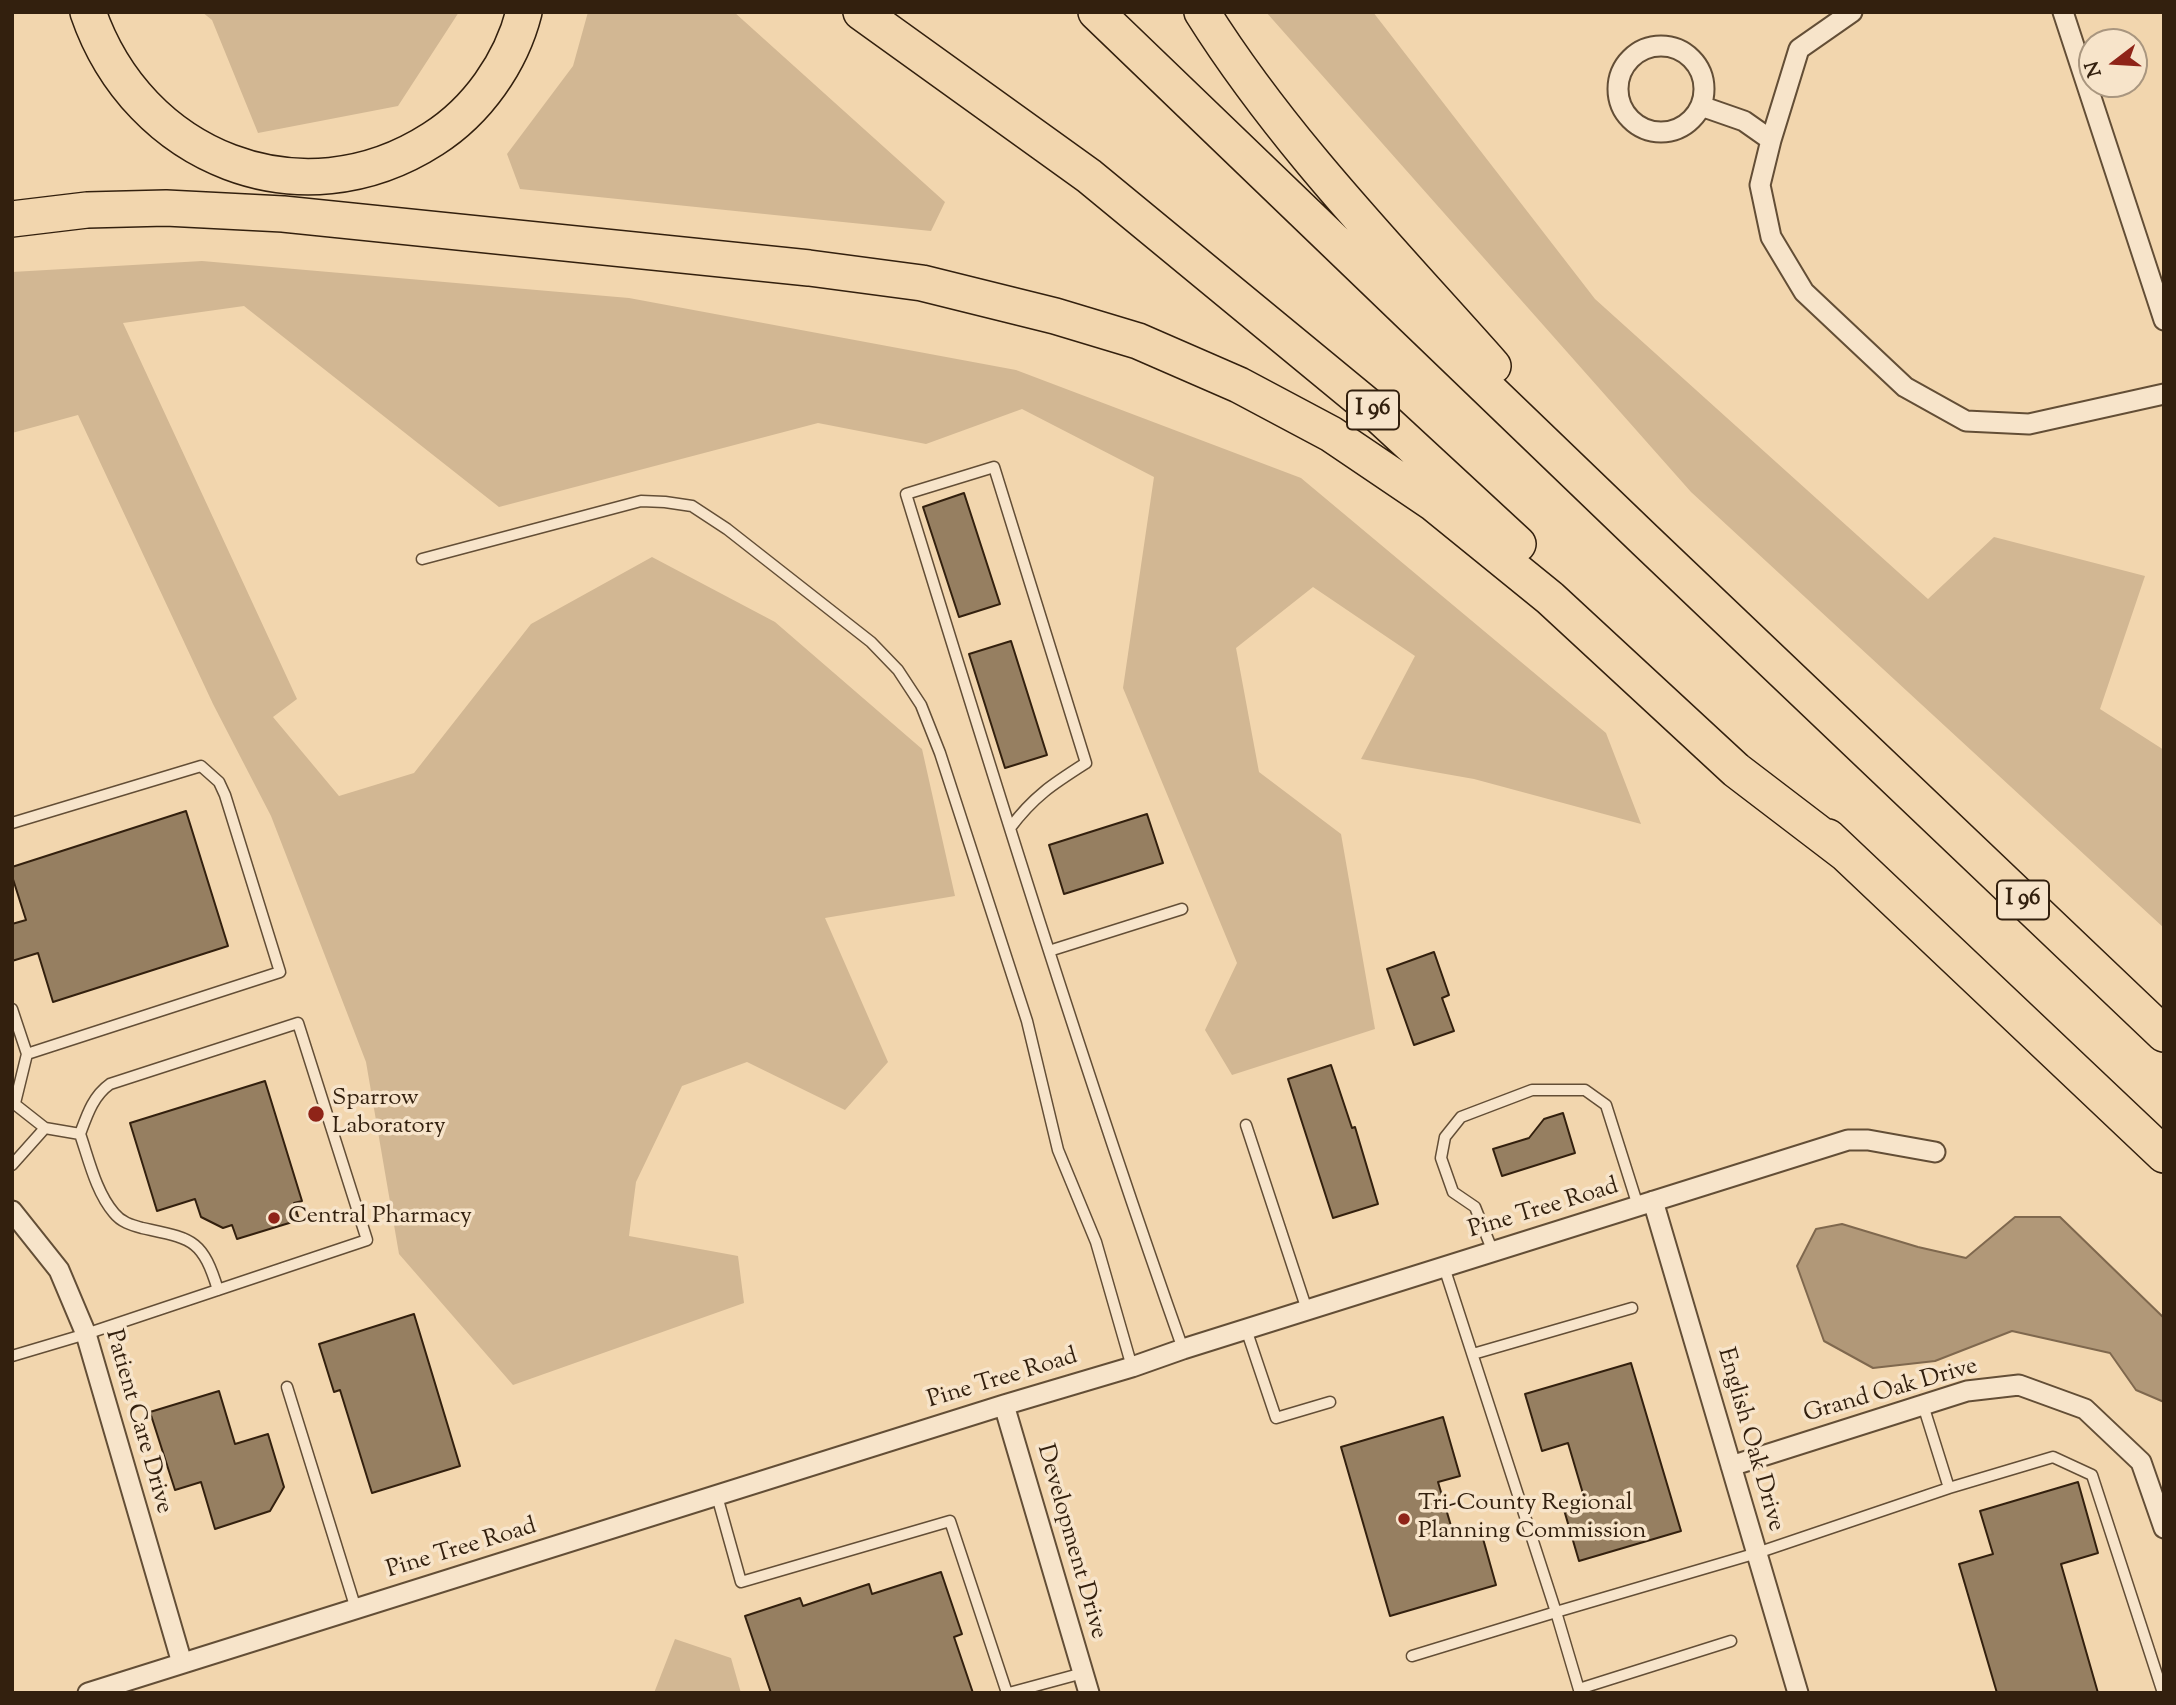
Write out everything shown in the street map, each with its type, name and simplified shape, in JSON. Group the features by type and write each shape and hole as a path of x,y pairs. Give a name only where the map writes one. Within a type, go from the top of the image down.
{"highway":[{"path":"88,12 100,40 124,81 144,105 174,132 201,150 242,167 284,177 307,178 368,169 407,154 444,132 478,100 492,81 516,38 524,12"},
{"name":"I 96","path":"860,12 1090,176 1373,410 2164,1155"},
{"name":"I 96","path":"1096,12 1644,540 2164,1034"},
{"path":"1202,12 1228,54 1301,148 1644,540"},
{"path":"12,219 87,210 166,208 283,214 809,268 922,283 1055,316 1138,341 1239,385 1331,434 1433,503 1550,598 1736,770 1846,853"}],"street":[{"path":"1852,12 1799,48 1760,185 1771,237 1804,292 1905,387 1966,421 2029,424 2164,394"},
{"path":"2063,12 2164,320"},
{"path":"1650,47 1677,49 1689,56 1698,66 1703,79 1701,106 1687,123 1667,132 1639,126 1628,116 1621,104 1618,89 1620,75 1627,62 1650,47"},
{"path":"1701,106 1744,121 1771,140"},
{"name":"Pine Tree Road","path":"88,1693 1848,1140 1868,1140 1935,1152"},
{"name":"English Oak Drive","path":"1646,1204 1731,1466 1798,1693"},
{"name":"Patient Care Drive","path":"12,1210 59,1270 86,1334 182,1663"},
{"name":"Grand Oak Drive","path":"1731,1466 1967,1391 2019,1385 2085,1409 2141,1462 2164,1528"},
{"name":"Development Drive","path":"1004,1405 1089,1693"}],"lane":[{"path":"1010,828 1028,804 1051,785 1086,763 994,467 906,494 1010,828 1049,951 1183,1349"},
{"path":"422,559 641,501 692,506 727,529 861,634 898,670 921,705 940,753 1027,1021 1058,1150 1096,1242 1132,1367"},
{"path":"12,823 201,766 219,782 225,795 280,972 27,1054"},
{"path":"1049,951 1182,909"},
{"path":"12,1009 27,1054 13,1102 45,1128 80,1134"},
{"path":"12,1356 86,1334 218,1290 367,1240 298,1023 110,1084 101,1090 89,1110 80,1134 102,1193 114,1214 127,1224 187,1239 198,1245 206,1256 218,1290"},
{"path":"1493,1252 1475,1206 1453,1192 1441,1158 1445,1138 1461,1116 1532,1090 1586,1090 1606,1105 1646,1204"},
{"path":"1246,1125 1307,1310"},
{"path":"12,1165 45,1128"},
{"path":"1444,1267 1580,1691 1731,1641"},
{"path":"1473,1354 1632,1308"},
{"path":"1246,1329 1276,1418 1329,1402"},
{"path":"287,1387 356,1609"},
{"path":"1923,1405 1949,1488"},
{"path":"1412,1656 1757,1553 1949,1488 2053,1457 2092,1475 2164,1689"},
{"path":"717,1496 741,1582 950,1521 1008,1693 1083,1673"}],"shaded area":[{"path":"202,12 459,12 398,106 258,133 212,20"},
{"path":"588,12 734,12 945,202 931,231 520,189 507,154 573,66"},
{"path":"1266,12 1373,12 1595,299 1928,599 1994,537 2145,576 2100,709 2164,750 2164,928 1691,492"},
{"path":"202,261 629,298 1016,370 1301,478 1606,733 1641,824 1474,779 1361,759 1415,656 1313,587 1236,648 1259,772 1341,834 1375,1029 1232,1075 1205,1030 1237,963 1123,688 1154,477 1022,409 926,444 818,423 499,507 244,306 123,323 297,699 273,717 339,796 414,773 531,624 652,557 775,622 922,749 955,896 825,918 888,1062 845,1110 747,1062 682,1086 636,1182 629,1236 738,1256 744,1303 513,1385 399,1254 366,1062 271,816 213,704 78,415 12,433 12,272"},
{"path":"2015,1217 2060,1217 2164,1318 2164,1402 2136,1390 2110,1353 2012,1331 1935,1361 1873,1368 1824,1341 1797,1266 1816,1229 1842,1224 1966,1258"},
{"path":"675,1639 731,1658 741,1693 654,1693"}],"building":[{"path":"964,493 1000,604 959,617 923,507"},
{"path":"1011,641 1047,755 1005,768 969,654"},
{"path":"186,811 228,946 53,1002 38,953 12,961 12,924 26,920 12,876 12,867"},
{"path":"1147,814 1163,863 1064,894 1049,845"},
{"path":"1434,952 1449,995 1442,998 1454,1031 1414,1045 1387,969"},
{"path":"1331,1065 1352,1128 1355,1127 1378,1204 1333,1218 1288,1079"},
{"path":"265,1081 302,1201 294,1203 299,1220 237,1239 232,1225 223,1228 201,1217 195,1199 157,1211 130,1123"},
{"path":"1563,1113 1575,1153 1502,1176 1493,1149 1529,1138 1544,1119"},
{"path":"414,1314 460,1466 372,1493 340,1390 334,1392 319,1344"},
{"path":"1631,1363 1681,1531 1579,1561 1562,1503 1584,1497 1568,1443 1542,1451 1525,1394"},
{"path":"219,1391 235,1444 268,1434 284,1487 270,1511 215,1529 201,1482 175,1490 150,1412"},
{"path":"1443,1417 1460,1476 1438,1482 1454,1536 1480,1528 1496,1585 1390,1616 1341,1447"},
{"path":"2078,1482 2098,1553 2061,1564 2098,1693 1997,1693 1959,1564 1993,1554 1980,1511"},
{"path":"941,1572 962,1634 954,1637 973,1693 771,1693 745,1616 800,1598 803,1606 869,1584 872,1594"}],"place":[{"name":"Sparrow Laboratory","path":"316,1114"},
{"name":"Central Pharmacy","path":"274,1218"},
{"name":"Tri-County Regional Planning Commission","path":"1404,1519"}]}
